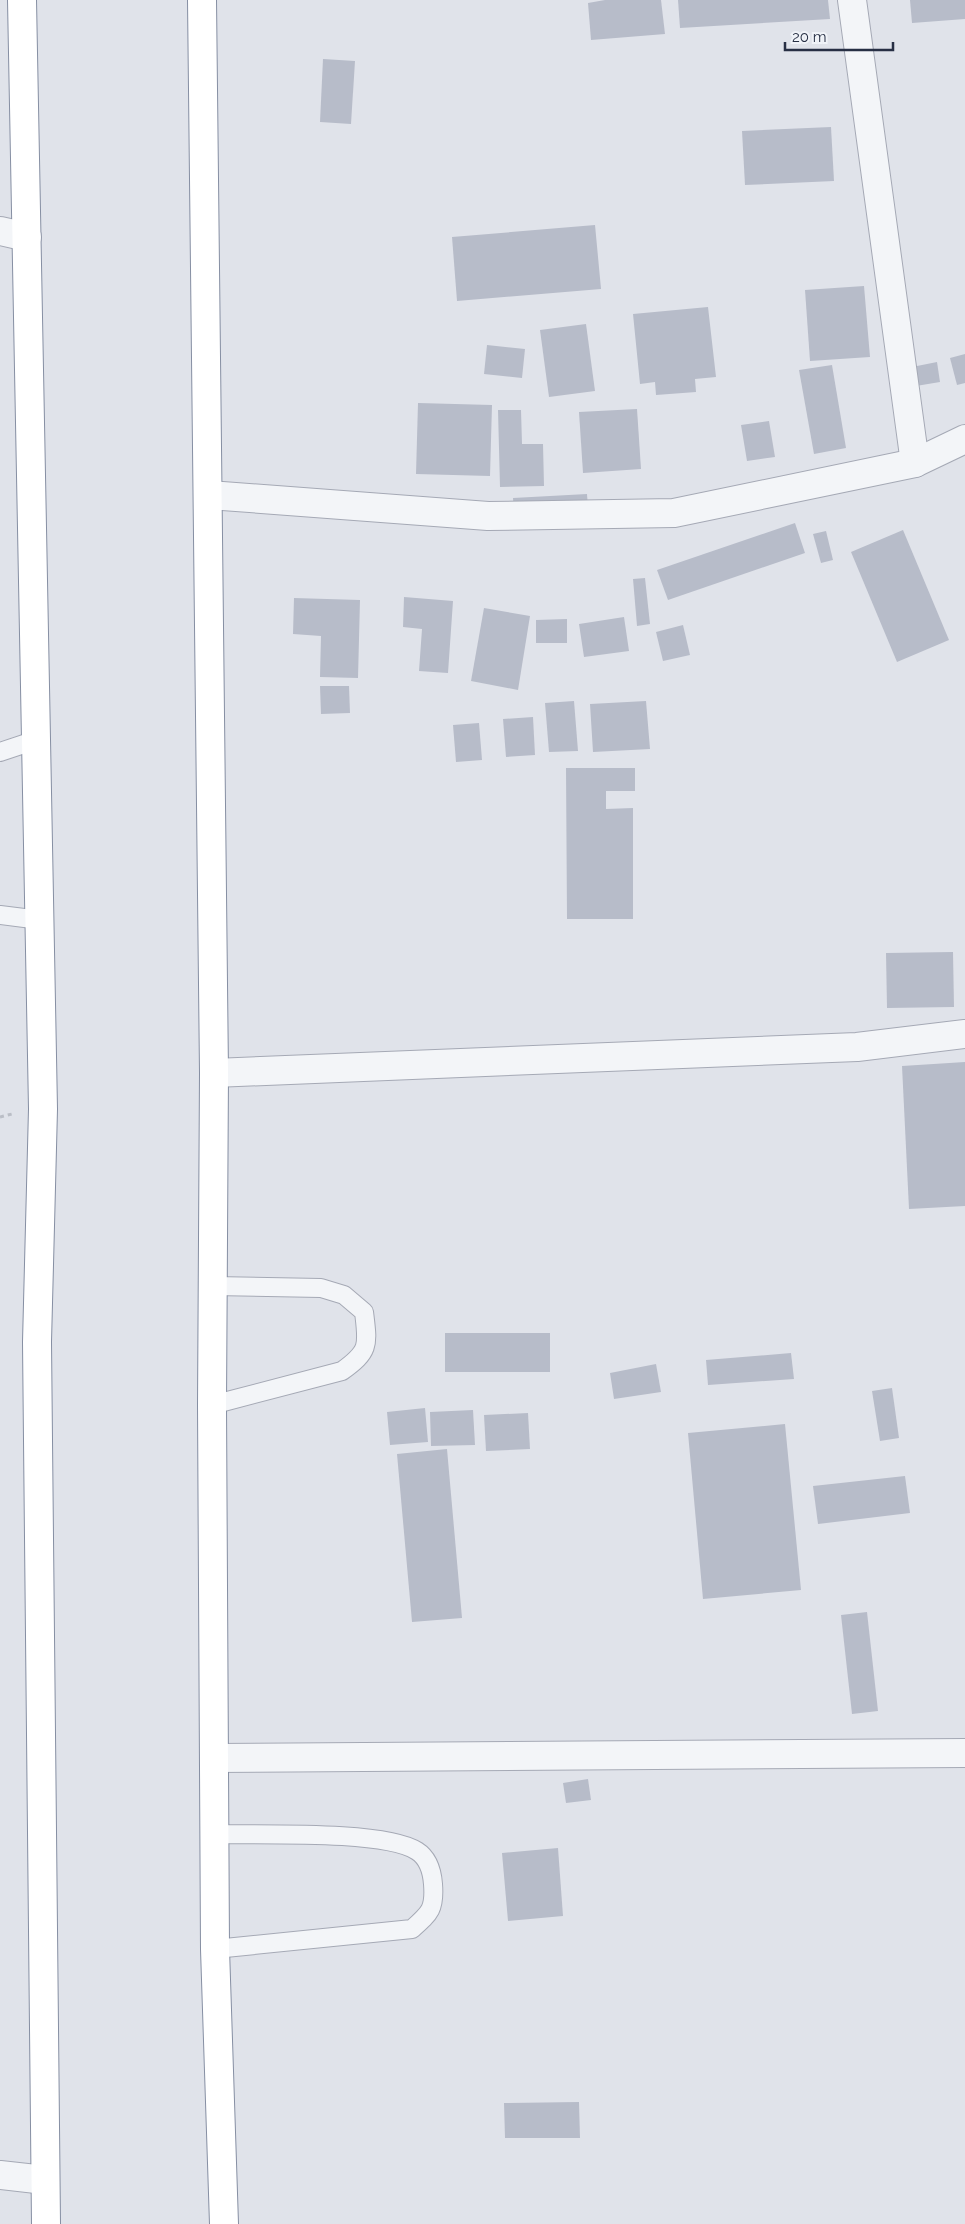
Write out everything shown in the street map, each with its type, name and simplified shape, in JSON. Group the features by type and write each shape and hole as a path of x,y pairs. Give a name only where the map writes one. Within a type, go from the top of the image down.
{"highway":[{"path":"22,0 43,1109 37,1342 46,2224"},
{"path":"202,0 214,1073 212,1405 215,1949 224,2224"}],"street":[{"path":"852,0 915,463"},
{"path":"0,231 27,237"},
{"path":"209,495 488,516 674,513 915,463 965,439"},
{"path":"214,1073 857,1048 965,1034"},
{"path":"214,1758 965,1753"},
{"path":"0,2175 45,2180"}],"lane":[{"path":"0,752 36,740"},
{"path":"0,915 40,920"},
{"path":"212,1405 342,1371 359,1358 367,1341 364,1312 344,1295 321,1288 213,1286"},
{"path":"215,1834 347,1837 395,1843 418,1851 432,1869 434,1902 428,1914 412,1929 215,1949"}],"building":[{"path":"605,0 661,0 665,34 591,40 588,3"},
{"path":"678,0 828,0 830,19 680,28"},
{"path":"910,0 965,0 965,19 912,23"},
{"path":"323,59 355,61 351,124 320,122"},
{"path":"831,127 834,181 745,185 742,131"},
{"path":"595,225 601,289 457,301 452,237"},
{"path":"864,286 870,357 810,361 805,290"},
{"path":"708,307 716,377 695,379 696,392 656,395 655,382 640,384 633,314"},
{"path":"586,324 595,391 549,397 540,330"},
{"path":"487,345 525,349 522,378 484,374"},
{"path":"965,354 965,383 957,385 950,358"},
{"path":"937,362 940,382 916,386 912,367"},
{"path":"832,365 846,448 814,454 799,370"},
{"path":"418,403 492,405 490,476 416,474"},
{"path":"637,409 641,469 583,473 579,412"},
{"path":"498,410 521,410 522,444 543,444 544,486 500,487"},
{"path":"769,421 775,457 747,461 741,425"},
{"path":"587,494 588,508 514,512 513,498"},
{"path":"795,523 805,553 668,600 657,570"},
{"path":"903,530 949,640 897,662 851,552"},
{"path":"826,531 833,560 821,563 813,534"},
{"path":"645,578 650,624 637,626 633,579"},
{"path":"404,597 453,601 448,673 419,671 422,629 403,627"},
{"path":"294,598 360,600 358,678 320,677 321,636 293,634"},
{"path":"484,608 530,616 518,690 471,681"},
{"path":"624,617 629,651 584,657 579,624"},
{"path":"567,619 567,643 536,643 536,620"},
{"path":"683,625 690,655 663,661 656,632"},
{"path":"320,686 349,686 350,713 321,714"},
{"path":"574,701 578,751 549,752 545,703"},
{"path":"646,701 650,749 593,752 590,704"},
{"path":"533,717 535,755 506,757 503,719"},
{"path":"479,723 482,760 456,762 453,725"},
{"path":"566,768 635,768 635,791 606,791 606,809 633,808 633,919 567,919"},
{"path":"953,952 954,1007 887,1008 886,953"},
{"path":"965,1062 965,1206 909,1209 902,1066"},
{"path":"445,1333 550,1333 550,1372 445,1372"},
{"path":"791,1353 794,1379 708,1385 706,1360"},
{"path":"656,1364 661,1392 614,1399 610,1373"},
{"path":"892,1388 899,1438 880,1441 872,1391"},
{"path":"425,1408 428,1442 390,1445 387,1412"},
{"path":"473,1410 475,1445 431,1446 430,1412"},
{"path":"528,1413 530,1449 486,1451 484,1415"},
{"path":"785,1424 801,1590 703,1599 688,1433"},
{"path":"447,1449 462,1618 412,1622 397,1454"},
{"path":"905,1476 910,1513 818,1524 813,1486"},
{"path":"867,1612 878,1711 852,1714 841,1615"},
{"path":"588,1779 591,1800 566,1803 563,1783"},
{"path":"558,1848 563,1916 508,1921 502,1853"},
{"path":"579,2102 580,2138 505,2138 504,2103"}]}
